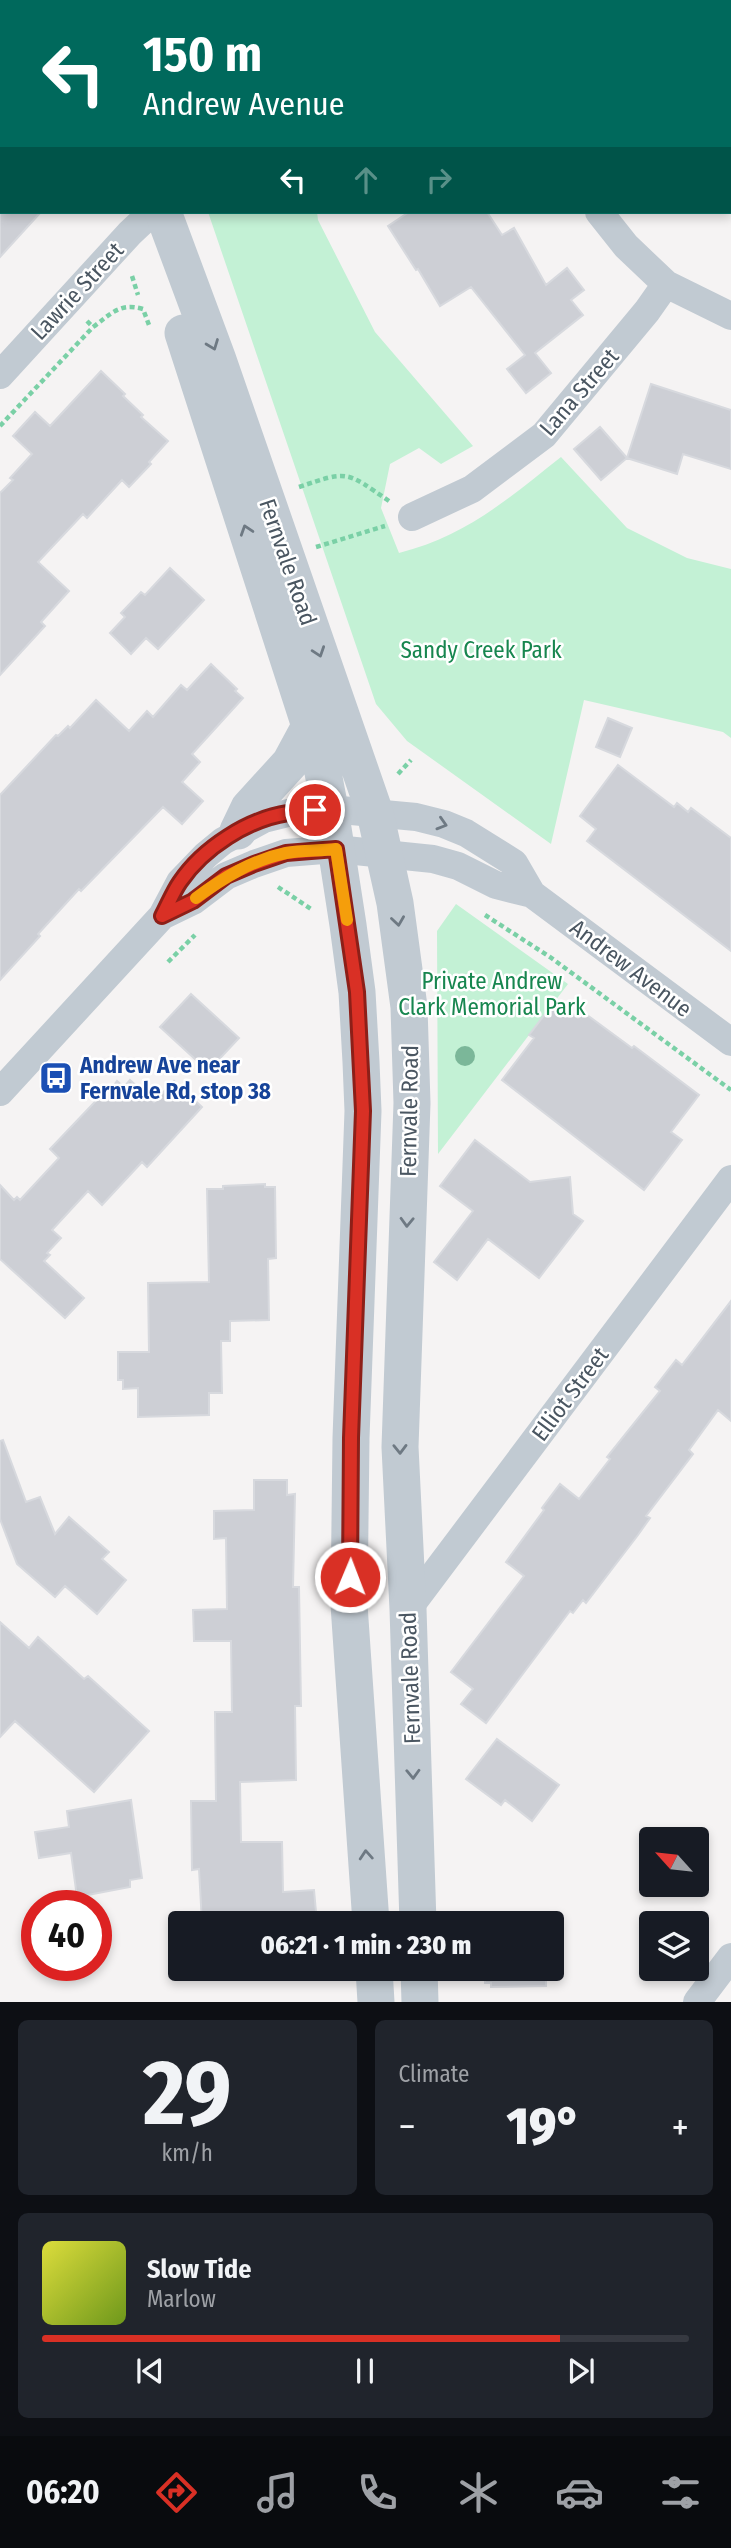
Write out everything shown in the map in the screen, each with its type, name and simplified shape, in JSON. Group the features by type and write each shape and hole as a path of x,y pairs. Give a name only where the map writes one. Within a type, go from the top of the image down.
{"street":[{"name":"Lawrie Street","path":"0,375 152,214"},
{"name":"Fernvale Road","path":"153,214 218,360 375,813 396,909 409,1007 412,1103 400,1447 418,1911"},
{"name":"Fernvale Road","path":"153,214 320,757 357,992 363,1111 351,1438 349,1605 370,1911"},
{"path":"601,214 626,246 666,284 731,316"},
{"name":"Lana Street","path":"403,511 472,489 544,435 647,312 666,284"},
{"path":"238,831 249,808 290,763 310,726"},
{"name":"Andrew Avenue","path":"0,1092 162,916 180,881 206,855 238,831 264,819 288,813 330,809 416,817 443,824 466,833 514,863 532,894"},
{"name":"Andrew Avenue","path":"162,916 193,901 226,876 286,853 336,849 433,859 458,866 496,885 532,894 731,1042"},
{"name":"Elliot Street","path":"408,1609 731,1179"},
{"path":"697,2002 731,1957"},
{"path":"375,1981 376,2002"},
{"path":"419,1981 420,2002"}],"path":[{"path":"0,426 93,327 118,309 131,305 143,309 152,332"},
{"path":"84,318 93,327"},
{"path":"291,489 336,475 354,477 403,511"},
{"path":"285,557 403,511"},
{"path":"266,887 279,887 321,916"},
{"path":"481,912 550,957 731,1090"},
{"path":"169,962 195,934"}],"green space":[{"name":"Sandy Creek Park","path":"209,214 317,214 375,332 473,446 441,464 419,448 390,464 381,508 399,553 423,546 466,526 504,501 561,457 627,528 687,558 731,569 731,738 723,732 584,700 551,844 407,741 376,704"},
{"name":"Private Andrew Clark Memorial Park","path":"456,904 568,984 438,1154 437,931"}],"building":[{"path":"0,214 39,214 0,257"},
{"path":"406,214 488,214 502,235 514,228 546,285 567,268 584,290 571,300 583,315 535,353 551,373 526,393 507,369 525,355 471,287 440,306 388,226"},
{"path":"101,371 125,394 123,396 143,415 141,417 168,441 129,487 122,480 87,518 83,514 38,562 69,591 41,622 45,626 0,675 0,493 32,454 13,436 35,412 50,426"},
{"path":"651,384 731,410 731,469 683,454 677,474 627,458"},
{"path":"600,427 627,458 601,480 574,449"},
{"path":"170,568 204,600 158,649 146,638 131,654 110,633 125,617 121,613 141,592 145,595"},
{"path":"211,664 243,698 192,754 200,762 182,782 203,801 182,824 163,807 81,891 79,889 0,980 0,795 56,735 68,726 70,728 96,700 129,731 147,711 153,717 181,685 187,690"},
{"path":"608,718 632,728 620,757 596,747"},
{"path":"618,765 674,807 677,803 688,812 691,808 731,838 731,951 587,841 596,829 580,816"},
{"path":"191,994 239,1038 208,1071 160,1027"},
{"path":"555,1001 578,1018 583,1012 699,1095 671,1132 682,1140 644,1190 502,1080 534,1038 529,1035"},
{"path":"130,1080 154,1102 174,1081 202,1107 147,1167 142,1162 102,1205 88,1191 52,1230 61,1238 47,1253 50,1255 44,1261 84,1298 65,1318 0,1259 0,1185 14,1200 17,1197 20,1200 59,1158 50,1149 110,1086 112,1088 117,1081 124,1087"},
{"path":"475,1140 530,1182 570,1177 573,1214 583,1221 539,1278 488,1239 457,1280 434,1262 473,1211 440,1186"},
{"path":"265,1184 265,1187 275,1187 276,1258 268,1259 269,1320 230,1321 230,1341 221,1341 222,1393 209,1393 209,1415 138,1417 138,1388 123,1389 123,1380 118,1380 118,1352 149,1352 148,1283 209,1282 207,1189"},
{"path":"731,1301 731,1421 718,1410 689,1450 693,1454 646,1516 650,1518 638,1535 586,1603 583,1600 573,1613 570,1611 486,1723 461,1704 473,1689 451,1672 524,1576 506,1562 560,1484 579,1499 610,1459 607,1457 660,1391 655,1387 676,1360 682,1365"},
{"path":"3,1440 26,1502 40,1497 55,1534 69,1517 109,1552 102,1559 126,1580 97,1614 65,1586 55,1597 17,1564 0,1519 0,1441"},
{"path":"254,1480 287,1480 287,1495 295,1494 293,1587 299,1587 301,1706 295,1706 296,1780 240,1782 241,1842 282,1842 283,1892 314,1890 316,1911 201,1911 199,1869 192,1870 191,1801 216,1801 215,1712 232,1712 231,1641 194,1641 193,1610 227,1609 226,1538 214,1539 214,1511 254,1510"},
{"path":"0,1622 29,1648 38,1637 84,1679 88,1676 149,1731 94,1792 15,1721 0,1737"},
{"path":"497,1739 559,1785 532,1821 505,1800 501,1805 466,1779"},
{"path":"131,1800 142,1878 130,1880 130,1887 112,1890 76,1890 71,1853 39,1858 35,1832 69,1827 67,1811"},
{"path":"546,1981 546,1986 491,1987 491,1983 485,1983"}],"slow traffic":[{"path":"196,898 226,876 254,864 286,853 336,849 347,920"}],"place":[{"name":"Andrew Ave near Fernvale Rd, stop 38","path":"56,1078"}],"route":[{"path":"315,810 264,819 223,841 180,881 162,916 193,901 226,876 254,864 286,853 336,849 357,992 363,1111 351,1438 350,1577"}]}
